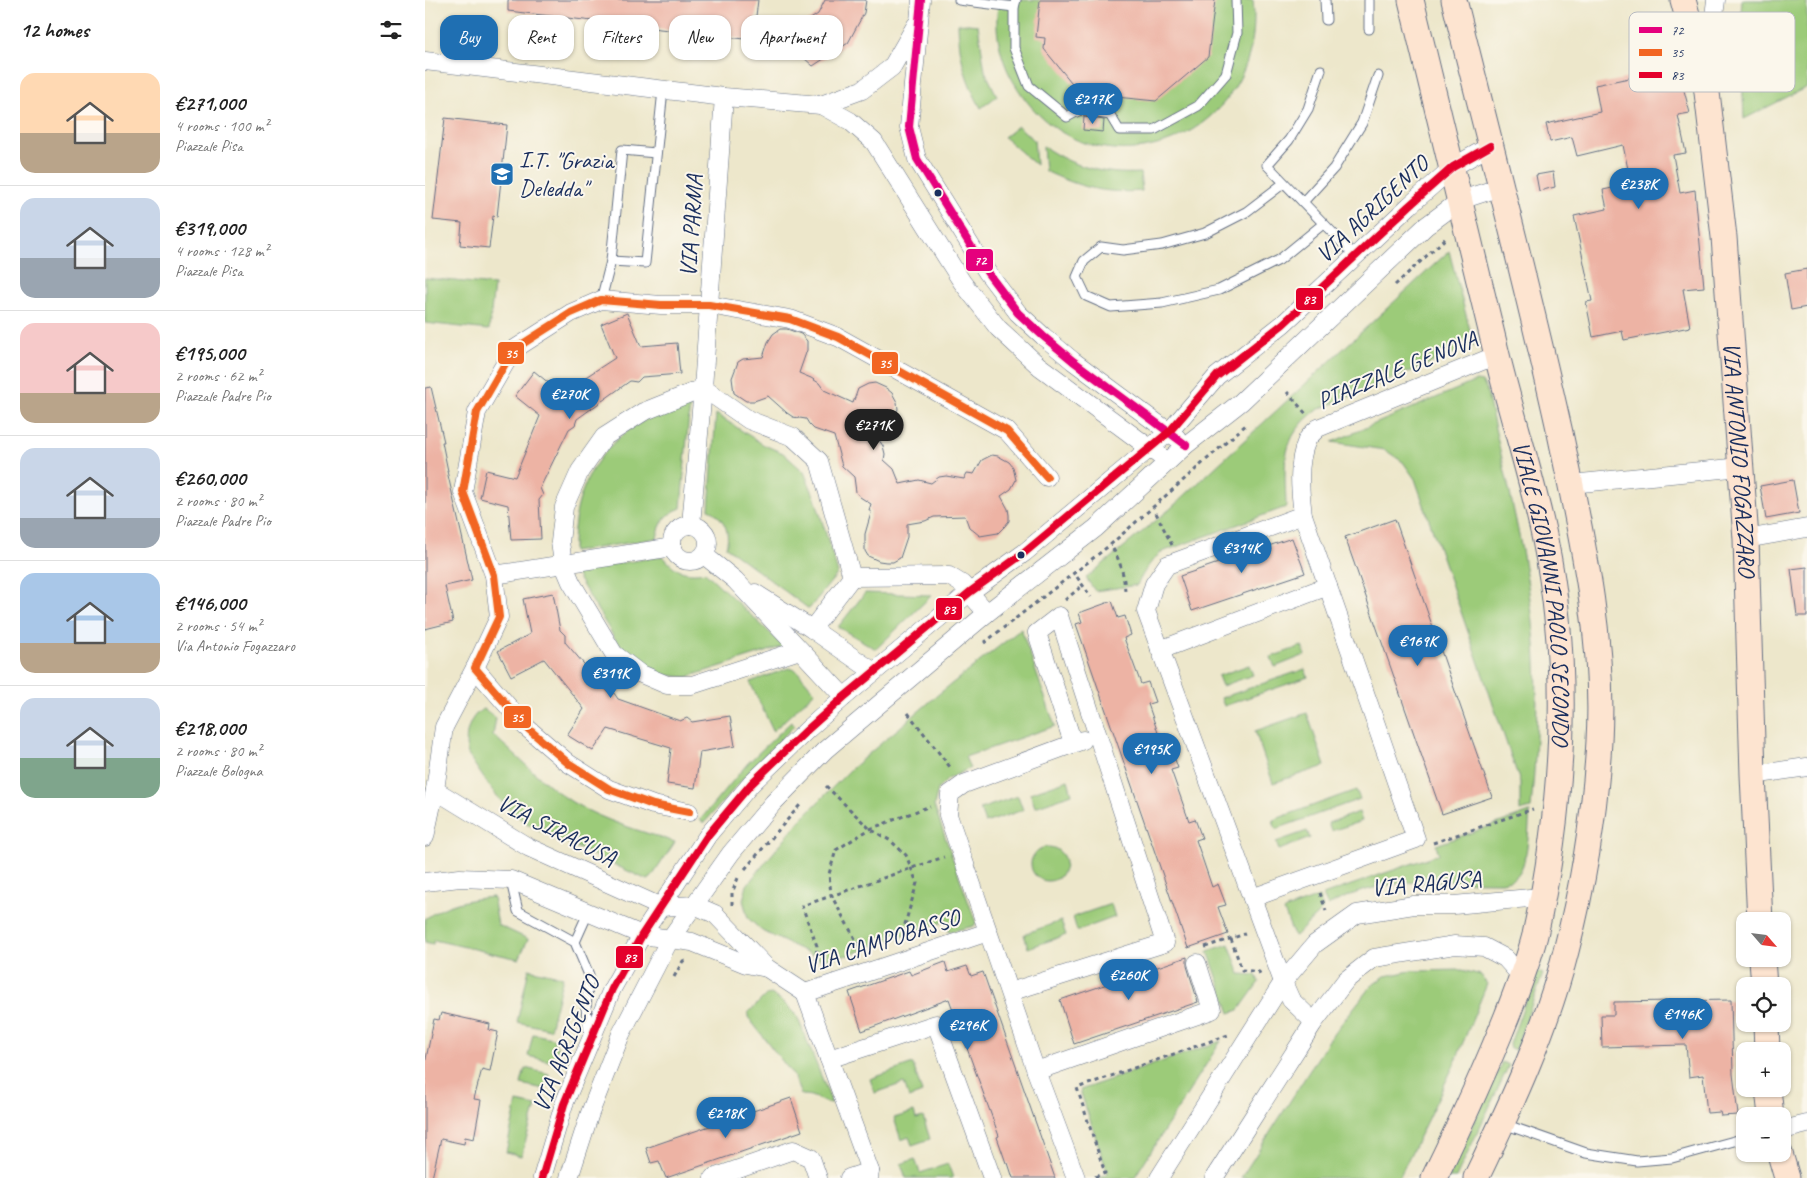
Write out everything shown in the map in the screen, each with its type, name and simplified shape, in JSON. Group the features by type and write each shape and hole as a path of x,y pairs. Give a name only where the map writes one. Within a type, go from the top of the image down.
{"main road":[{"name":"VIALE GIOVANNI PAOLO SECONDO","path":"1411,0 1461,200 1497,355 1545,540 1556,608 1561,742 1557,806 1534,937 1522,978 1468,1108 1434,1178"},
{"name":"VIALE GIOVANNI PAOLO SECONDO","path":"1454,0 1537,330 1571,484 1592,602 1598,668 1599,737 1595,799 1586,864 1566,953 1539,1037 1476,1178"},
{"name":"VIA ANTONIO FOGAZZARO","path":"1707,92 1724,237 1746,539 1753,775 1760,912"},
{"path":"1782,1162 1787,1178"}],"street":[{"path":"921,0 909,127 917,159 987,272 1018,313 1073,361 1186,445"},
{"path":"821,105 862,90 892,67 918,20"},
{"path":"425,61 724,97 821,105 850,121 874,142 962,282 997,328 1039,366 1151,448 1167,462"},
{"name":"VIA PARMA","path":"691,525 724,97"},
{"name":"VIA AGRIGENTO","path":"542,1178 564,1104 613,989 642,935 708,835 751,784 844,697 970,592 1024,553 1151,448 1169,432 1217,376 1283,324 1453,167 1490,146"},
{"name":"VIA AGRIGENTO","path":"569,1178 590,1113 621,1034 670,939 731,853 773,803 825,750 987,613 1095,528 1186,445 1241,402 1426,226 1461,200 1501,187"},
{"path":"425,837 435,790 444,727 499,617 494,575 463,492 477,412 513,350 571,313 601,300 661,305 709,305 790,319 838,337 1007,431 1047,477"},
{"name":"PIAZZALE GENOVA","path":"1252,898 1416,839 1303,515 1300,487 1302,456 1308,438 1317,428 1497,355"},
{"path":"800,650 692,685 667,685 639,673 614,654 571,582 563,563 559,542 564,507 579,471 604,438 643,412 703,388 749,420 793,437 819,461 852,577"},
{"path":"1571,484 1741,467"},
{"path":"1303,515 1167,565 1154,584 1146,611 1283,982 1291,1000 1314,1022"},
{"path":"691,525 701,529 708,538 707,550 704,555 689,561 679,556 673,547 673,541 677,532 691,525"},
{"path":"1746,539 1807,528"},
{"path":"494,575 673,547"},
{"path":"704,555 735,580 812,629 874,672"},
{"path":"852,577 949,576 962,584 987,613"},
{"path":"812,629 852,577"},
{"path":"735,580 844,697"},
{"path":"1160,650 1328,586"},
{"path":"1010,992 1165,943 1059,616 1037,633 1073,743"},
{"path":"475,668 526,727 568,763 609,789 653,805 689,812"},
{"path":"1076,1178 1036,1071 948,815 950,794 964,784 1073,743 1097,736"},
{"path":"1753,775 1807,767"},
{"name":"VIA SIRACUSA","path":"435,790 528,847 661,907"},
{"path":"425,882 460,878 511,880 642,935 670,939"},
{"name":"VIA RAGUSA","path":"1159,1178 1283,982 1315,944 1357,914 1414,905 1454,905 1541,897"},
{"path":"661,907 694,905"},
{"name":"VIA CAMPOBASSO","path":"694,905 715,914 767,968 805,993 988,932"},
{"name":"VIA CAMPOBASSO","path":"670,939 692,942 746,964 767,968"},
{"path":"1214,1178 1314,1022 1346,980 1374,958 1455,945 1483,947 1505,958 1522,978"},
{"path":"1036,1071 1213,1010 1197,963"},
{"path":"805,993 870,1175 849,1178"},
{"path":"829,1059 936,1024 992,1178"},
{"path":"1791,1127 1806,1122"},
{"path":"713,1178 793,1150 811,1158 818,1178"}],"lane":[{"path":"959,0 1015,3 1014,48 1029,86 1067,116 1079,110 1110,115 1119,130 1153,130 1198,106 1226,74 1237,33 1236,0"},
{"path":"1325,0 1325,20"},
{"path":"1369,0 1369,29"},
{"path":"1321,70 1308,109 1289,140 1267,165 1356,257"},
{"path":"1303,202 1334,168 1362,123 1378,76"},
{"path":"611,261 645,263 663,90"},
{"path":"601,300 611,261 622,150 656,153"},
{"path":"1284,182 1246,212 1205,233 1133,249 1123,250 1101,247 1084,261 1077,277 1086,296 1111,307 1163,303 1219,290 1279,260 1323,224"},
{"path":"511,880 518,911 575,942 589,975 586,1008 590,1042"},
{"path":"575,942 588,913"},
{"path":"1502,1123 1586,1153 1637,1161 1671,1158 1736,1140"}],"path":[{"path":"1388,291 1439,243 1467,227"},
{"path":"1280,393 1287,386"},
{"path":"1287,392 1311,419"},
{"path":"979,646 1110,545 1255,416"},
{"path":"1156,513 1175,550"},
{"path":"1113,549 1120,561 1124,574 1125,591"},
{"path":"1077,577 1091,597"},
{"path":"1062,602 1083,585"},
{"path":"908,713 950,768"},
{"path":"826,786 870,829 891,841 906,855 917,884 903,931"},
{"path":"743,871 804,800"},
{"path":"859,946 831,895 829,874 836,850 870,829 930,806"},
{"path":"1432,843 1534,809"},
{"path":"816,962 817,946 802,906 947,856"},
{"path":"733,910 732,893 739,876"},
{"path":"1320,893 1326,911"},
{"path":"1231,939 1242,970 1259,972 1262,981"},
{"path":"670,983 683,961 688,959"},
{"path":"1091,1178 1105,1173 1077,1088 1228,1035"}],"green space":[{"path":"999,0 1253,0 1250,49 1233,90 1204,122 1167,142 1127,149 1085,143 1047,122 1015,84 1005,65 999,44 997,10"},
{"path":"1742,0 1807,0 1807,87 1744,119 1743,92 1795,92 1795,12 1741,12"},
{"path":"958,23 978,25 985,71 997,96 981,108 964,67"},
{"path":"1018,126 1034,140 1036,165 1004,137"},
{"path":"1043,146 1066,159 1089,168 1114,173 1140,173 1142,191 1128,192 1092,188 1045,171"},
{"path":"1449,251 1474,345 1317,410 1305,420 1290,442 1287,453 1285,465 1286,507 1162,552 1151,563 1137,585 1095,591 1086,578 1170,509"},
{"path":"425,278 494,285 489,330 425,323"},
{"path":"1476,381 1482,382 1486,388 1518,529 1535,638 1537,711 1531,808 1520,811 1520,782 1415,479 1403,462 1385,450 1332,442"},
{"path":"690,402 681,508 671,513 665,519 660,527 657,538 573,552 577,511 582,492 600,458 613,443 629,430 652,416"},
{"path":"716,414 764,445 783,453 804,472 815,498 838,573 809,609 726,547 727,530 725,525 709,509"},
{"path":"663,556 672,566 681,571 692,573 705,572 784,646 687,677 663,675 629,654 615,639 574,571"},
{"path":"865,593 932,595 876,649 838,627"},
{"path":"1021,629 1055,726 965,757 970,768 948,779 938,789 934,806 976,923 974,926 949,932 946,921 849,955 821,959 762,931 748,918 743,900 747,885 800,820 851,769 940,693"},
{"path":"1302,646 1305,655 1275,667 1271,657"},
{"path":"1249,665 1253,675 1222,686 1218,676"},
{"path":"789,668 796,670 815,692 773,731 750,682"},
{"path":"1305,669 1308,677 1224,706 1221,698"},
{"path":"484,709 496,718 493,735 542,779 572,802 609,820 675,842 651,878 648,880 643,878 533,827 503,803 468,755 466,742 468,729 474,717"},
{"path":"1307,713 1325,766 1273,783 1255,731"},
{"path":"791,722 794,726 757,763 704,823 700,820 748,763"},
{"path":"1068,780 1072,794 1035,807 1030,793"},
{"path":"1356,790 1360,799 1276,829 1273,820"},
{"path":"1018,796 1023,810 985,823 980,809"},
{"path":"1359,812 1362,821 1331,831 1328,823"},
{"path":"1530,812 1523,866 1514,878 1502,882 1435,881 1391,885 1369,889 1348,896 1328,906 1323,895 1439,854 1436,845"},
{"path":"1307,831 1310,838 1279,850 1276,842"},
{"path":"1048,847 1060,852 1065,864 1060,876 1048,881 1036,876 1031,864 1036,852"},
{"path":"493,897 498,925 528,939 519,959 434,940 433,944 425,942 425,919 457,903"},
{"path":"1319,897 1323,909 1294,936 1284,911"},
{"path":"1111,904 1115,917 1077,931 1073,917"},
{"path":"1061,921 1066,935 1028,948 1024,934"},
{"path":"1229,944 1240,974 1256,975 1259,982 1239,1010 1230,1013 1208,951"},
{"path":"529,969 563,977 550,1029 517,1022"},
{"path":"1462,970 1481,975 1487,984 1453,1067 1399,1178 1241,1178 1331,1037 1370,987 1385,976 1411,971"},
{"path":"1536,971 1543,974 1515,1050 1509,1047"},
{"path":"771,994 782,1001 797,1016 832,1103 811,1096 801,1095 793,1075 748,1017 748,1013 766,995"},
{"path":"533,1034 553,1038 558,1050 553,1062 528,1056"},
{"path":"1221,1041 1134,1178 1097,1178 1108,1174 1080,1090"},
{"path":"1502,1062 1509,1065 1456,1178 1448,1178"},
{"path":"913,1064 922,1093 909,1098 904,1083 875,1093 870,1079"},
{"path":"525,1068 549,1074 544,1089 521,1084"},
{"path":"517,1102 536,1106 521,1156 506,1152"},
{"path":"914,1112 916,1119 923,1117 930,1139 912,1145 909,1137 901,1140 894,1118"},
{"path":"915,1159 920,1173 948,1164 953,1178 906,1178 901,1164"}],"building":[{"path":"508,0 758,0 756,15 741,15 741,39 731,37 731,15 669,15 669,30 659,29 659,15 584,15 584,20 574,19 574,15 542,15 508,11"},
{"path":"825,0 866,0 864,13 848,43 843,46 843,15 817,15"},
{"path":"1040,0 1215,0 1208,57 1156,101 1106,96 1105,108 1085,104 1085,99 1044,49 1045,38 1036,37"},
{"path":"806,60 822,60 813,66"},
{"path":"1629,78 1629,92 1684,92 1690,113 1678,115 1686,153 1673,155 1680,193 1695,190 1704,287 1683,289 1690,327 1624,340 1622,331 1593,337 1586,302 1592,301 1574,216 1607,209 1603,190 1631,184 1623,145 1577,156 1572,137 1550,142 1546,124 1600,112 1595,85"},
{"path":"1084,117 1104,120 1103,132 1083,130"},
{"path":"445,118 507,125 497,217 493,216 489,248 460,245 462,223 433,220"},
{"path":"1553,172 1555,187 1539,191 1536,175"},
{"path":"1807,269 1807,307 1791,310 1785,273"},
{"path":"627,313 641,346 677,343 680,374 642,377 637,382 630,381 577,419 575,425 569,429 540,488 543,495 539,500 541,539 511,540 508,505 480,498 486,470 515,477 540,416 515,396 534,371 561,393 615,358 601,324"},
{"path":"780,329 787,329 801,334 807,341 807,350 799,373 819,383 824,390 853,403 858,389 868,384 875,383 892,393 897,402 898,409 890,422 875,434 883,446 884,460 894,469 900,484 919,480 931,483 939,477 946,476 964,479 967,473 974,474 982,460 992,455 1009,462 1013,467 1016,480 1011,489 1001,496 1009,515 1009,521 1005,526 998,533 980,536 969,527 965,516 934,517 925,521 907,524 907,537 900,558 893,562 886,562 868,556 865,551 865,534 871,513 869,510 871,504 856,492 854,477 842,466 834,436 814,429 806,419 793,417 768,396 754,401 746,401 734,393 732,378 738,362 743,359 763,357 768,342 773,334"},
{"path":"431,387 444,442 442,442 447,471 472,580 445,586 453,622 425,629 425,388"},
{"path":"1793,480 1799,513 1766,519 1760,486"},
{"path":"1395,519 1492,797 1442,814 1345,537"},
{"path":"1292,538 1305,573 1192,611 1180,576"},
{"path":"1807,567 1807,616 1797,616 1791,569"},
{"path":"553,593 560,630 565,635 565,642 608,692 614,693 618,699 680,721 687,718 692,722 730,716 735,746 700,752 695,788 667,784 671,748 608,729 593,751 567,735 584,709 544,659 511,676 498,651 530,634 523,599"},
{"path":"1112,601 1118,618 1125,616 1131,635 1124,638 1141,684 1148,682 1155,702 1148,704 1164,750 1171,748 1178,768 1171,770 1189,821 1195,819 1202,838 1196,840 1212,887 1218,884 1226,905 1218,907 1228,934 1188,948 1076,624 1082,622 1079,613"},
{"path":"1187,957 1187,966 1198,1002 1074,1044 1060,1000"},
{"path":"945,962 948,972 967,966 971,976 983,972 1055,1178 1013,1178 1008,1163 1006,1163 997,1137 999,1136 949,999 862,1031 849,992 909,971 911,975"},
{"path":"1731,1000 1736,1115 1721,1116 1720,1112 1707,1113 1703,1075 1689,1077 1686,1045 1602,1047 1601,1015 1614,1015 1614,1002"},
{"path":"441,1013 490,1024 489,1030 498,1032 490,1071 482,1069 474,1099 481,1100 474,1139 465,1137 464,1144 441,1139 432,1178 425,1178 425,1064 434,1019 439,1020"},
{"path":"791,1098 802,1131 666,1178 659,1161 651,1163 646,1148"}],"transit line":[{"name":"72","path":"921,0 909,127 917,159 987,272 1018,313 1073,361 1186,445"},
{"name":"83","path":"542,1178 564,1104 612,989 642,935 708,835 751,784 844,697 970,592 1024,553 1169,432 1217,376 1283,324 1453,167 1490,146"},
{"name":"35","path":"689,812 653,805 609,789 568,763 526,727 475,668 499,617 494,575 463,492 477,412 513,350 571,313 601,300 661,305 709,305 790,319 838,337 1007,431 1047,477"}],"place":[{"name":"I.T. \"Grazia Deledda\"","path":"502,174"}]}
